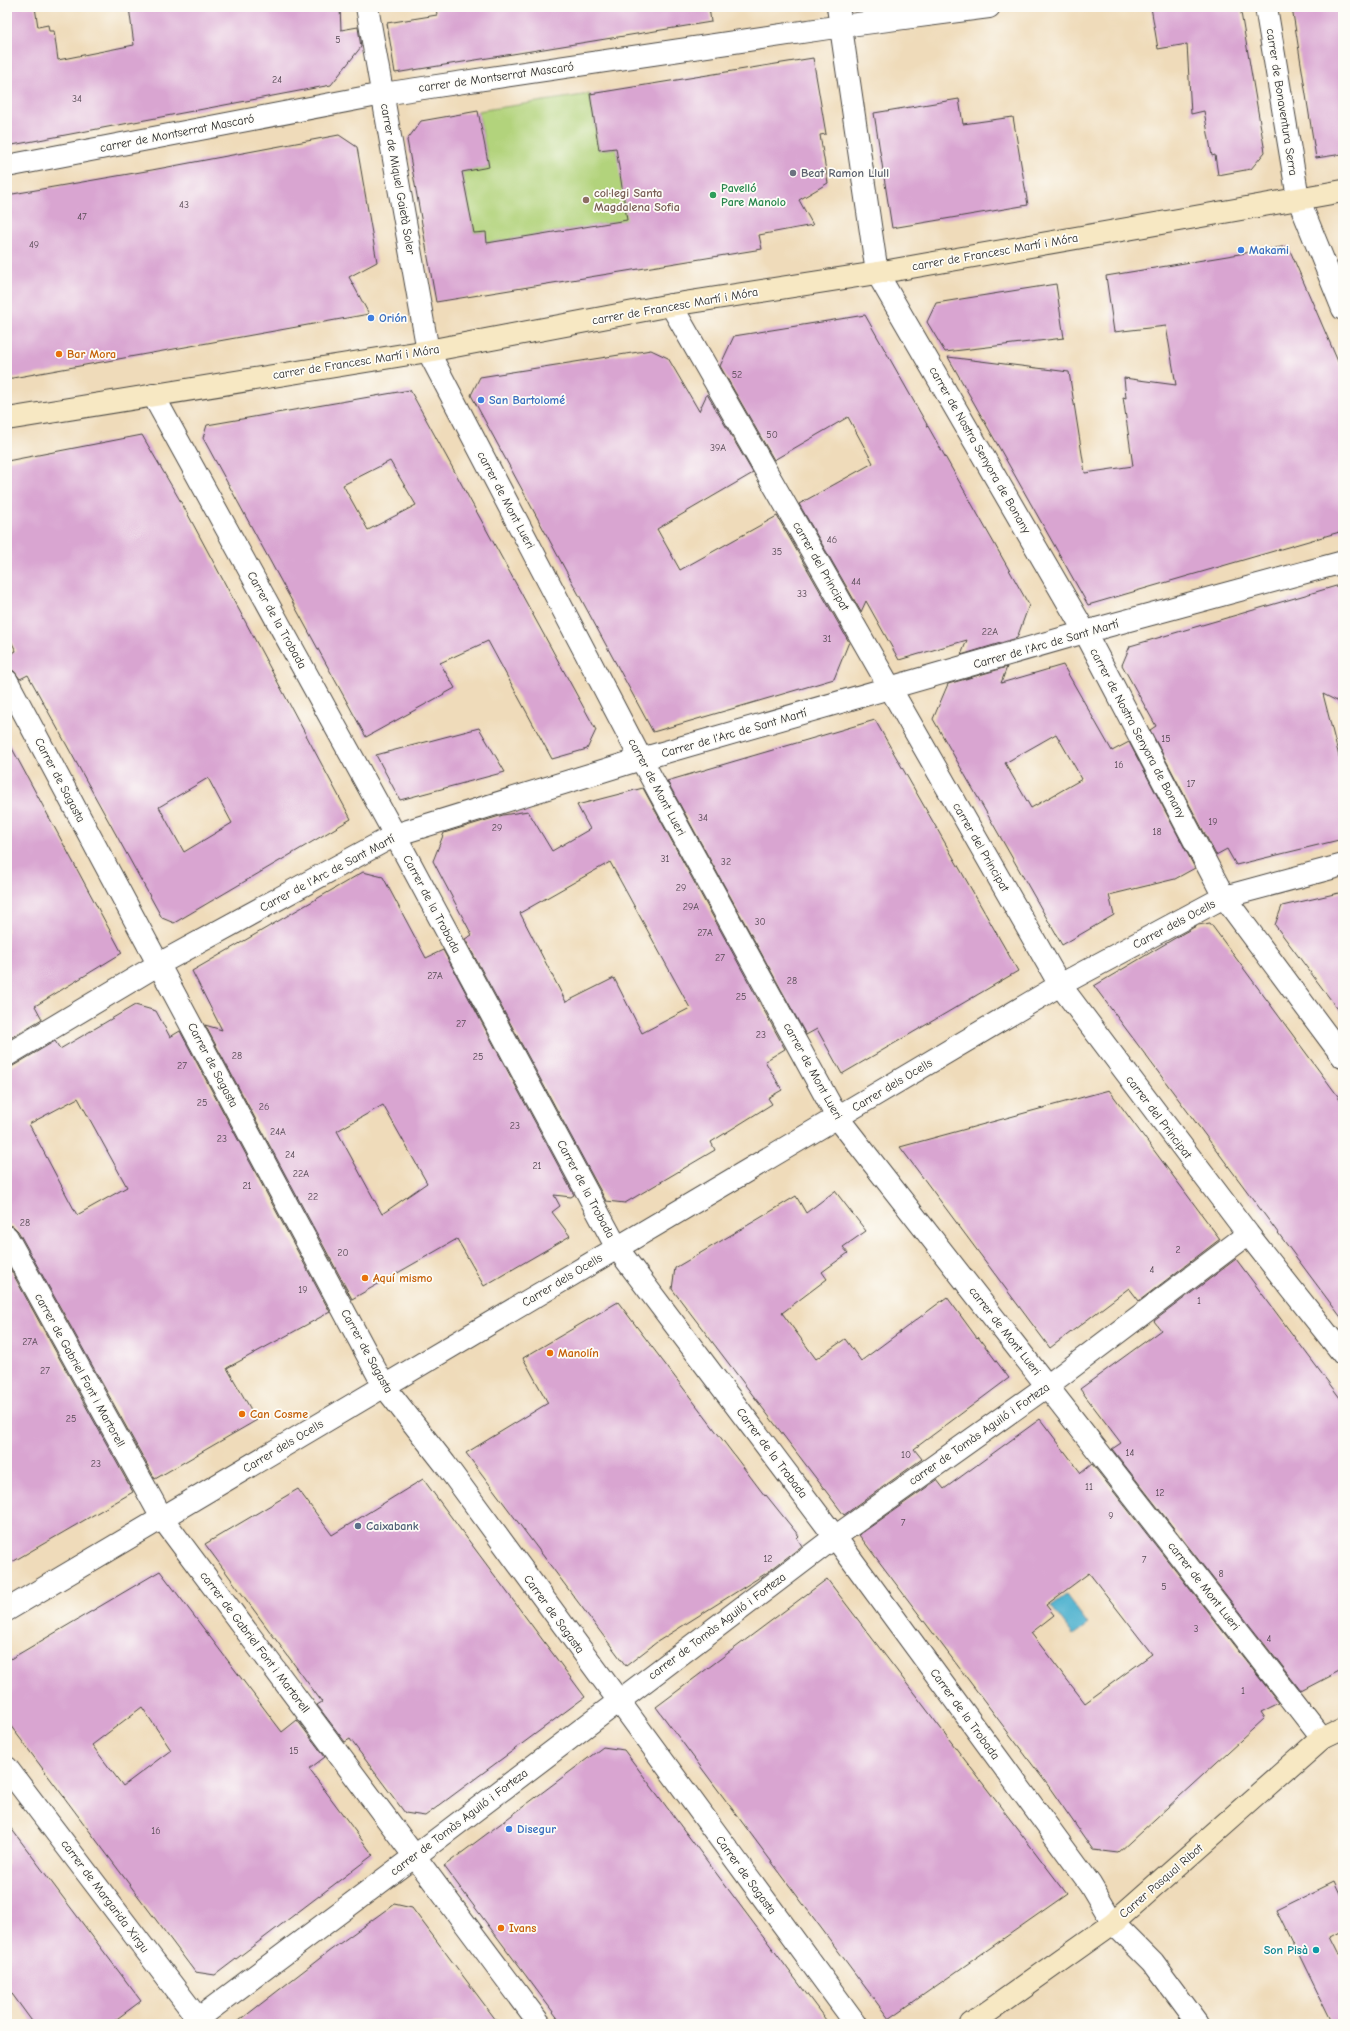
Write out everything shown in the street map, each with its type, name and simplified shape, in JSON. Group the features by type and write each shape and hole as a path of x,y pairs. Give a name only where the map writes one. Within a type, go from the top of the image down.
{"street":[{"name":"carrer de Miquel Gaietà Soler","path":"367,7 428,351"},
{"name":"carrer de Montserrat Mascaró","path":"7,166 383,94 840,16 989,7"},
{"name":"carrer de Bonaventura Serra","path":"1266,7 1298,198 1343,309"},
{"path":"840,16 878,273"},
{"name":"carrer de Francesc Martí i Móra","path":"7,419 428,351 671,305 878,273 1343,191"},
{"name":"carrer de Nostra Senyora de Bonany","path":"878,273 1085,632 1224,897 1343,1058"},
{"name":"carrer del Principat","path":"671,305 1060,985 1248,1234 1343,1354"},
{"name":"carrer de Mont Lueri","path":"428,351 642,759 837,1117 1322,1738"},
{"name":"Carrer de la Trobada","path":"153,395 395,835 617,1248 835,1537 1090,1884 1113,1923 1152,1962 1198,2024"},
{"name":"Carrer de l'Arc de Sant Martí","path":"7,1055 159,964 395,835 642,759 1085,632 1343,562"},
{"name":"Carrer de Sagasta","path":"7,681 384,1386 445,1464 618,1702 856,2024"},
{"name":"Carrer dels Ocells","path":"7,1610 1060,985 1224,897 1343,865"},
{"name":"carrer de Tomàs Aguiló i Forteza","path":"197,2022 835,1537 1048,1386 1248,1234"},
{"name":"carrer de Gabriel Font i Martorell","path":"7,1237 162,1518 416,1856 540,2024"},
{"name":"Carrer Pasqual Ribot","path":"971,2024 1113,1923 1322,1738 1343,1728"},
{"name":"carrer de Margarida Xirgu","path":"7,1768 197,2022"}],"green space":[{"path":"590,94 599,150 616,148 629,220 487,243 485,232 474,233 462,172 489,167 478,111"}],"water":[{"path":"1066,1595 1088,1624 1073,1635 1051,1606"}],"building":[{"path":"7,7 35,7 38,27 48,25 49,31 54,31 58,60 134,45 129,7 340,7 341,30 358,27 361,47 331,85 7,146"},
{"path":"436,7 709,7 711,22 395,73 387,23 437,15"},
{"path":"1151,7 1240,7 1265,152 1251,169 1218,175 1215,155 1212,156 1204,111 1191,114 1187,44 1158,49"},
{"path":"1292,7 1343,7 1343,154 1316,158"},
{"name":"col·legi Santa Magdalena Sofia","path":"813,58 826,134 820,135 828,183 799,200 813,225 759,235 762,249 436,302 407,140 421,121 478,111 489,167 462,172 474,233 486,232 487,243 627,220 616,148 599,150 590,94"},
{"path":"959,99 963,124 1013,117 1028,205 892,228 874,113"},
{"path":"339,135 357,147 377,262 349,277 369,314 7,379 7,195"},
{"path":"1288,246 1343,373 1343,531 1088,605 948,357 1069,372 1085,473 1133,466 1123,397 1126,398 1124,378 1176,385 1166,326 1114,332 1106,276"},
{"path":"1056,284 1064,338 945,352 927,322 936,303"},
{"path":"865,315 1029,605 1017,638 961,655 967,640 899,660 866,601 861,612 799,504 873,463 848,417 774,460 720,366 734,336"},
{"path":"651,350 668,358 699,411 707,394 753,473 657,529 680,570 777,516 849,642 834,679 653,732 471,395 480,377"},
{"path":"410,390 596,730 587,749 552,759 488,641 440,663 455,688 366,737 203,438 207,425","holes":["390,461 416,505 368,530 343,485"]},
{"path":"142,435 185,509 351,819 174,923 162,918 28,675 20,679 14,671 7,669 7,656 16,651 7,633 7,461","holes":["208,778 232,823 184,852 159,807"]},
{"path":"1343,584 1343,704 1323,694 1343,772 1343,839 1236,865 1227,849 1216,855 1150,730 1156,726 1122,665 1130,646"},
{"path":"1063,665 1112,751 1129,742 1195,868 1175,879 1109,895 1114,915 1062,945 933,719 948,684 1007,667 1001,683","holes":["1056,734 1082,779 1031,808 1005,763"]},
{"path":"875,720 1018,971 842,1074 817,1029 806,1035 667,781"},
{"path":"479,728 505,772 400,800 376,755"},
{"path":"7,739 122,953 35,1006 42,1019 7,1040"},
{"path":"643,788 785,1049 765,1061 782,1090 768,1098 772,1104 711,1142 715,1150 625,1203 606,1201 465,939 472,935 433,861 444,833 503,815 528,811 552,851 590,829 577,805","holes":["610,862 690,1008 642,1033 614,978 566,1002 520,913"]},
{"path":"363,872 383,877 426,958 443,950 574,1195 571,1197 554,1195 560,1206 552,1212 570,1236 484,1286 457,1239 352,1299 205,1025 222,1030 192,971","holes":["383,1105 427,1183 382,1214 337,1131"]},
{"path":"1343,892 1343,1016 1275,925 1282,906"},
{"path":"1210,923 1343,1103 1343,1320 1094,986 1198,925"},
{"path":"135,1005 156,1011 170,1037 180,1031 330,1312 227,1368 257,1420 155,1479 18,1231 13,1226 7,1225 7,1067 13,1066 55,1041 60,1049","holes":["78,1098 127,1187 77,1215 29,1124"]},
{"path":"1109,1090 1220,1239 1139,1301 1129,1288 1050,1348 900,1147"},
{"path":"835,1191 866,1231 843,1247 848,1253 822,1272 827,1279 782,1313 816,1359 845,1339 861,1361 947,1297 1009,1378 914,1449 922,1459 844,1515 672,1289 675,1268 796,1196 806,1213"},
{"path":"1236,1259 1343,1402 1343,1669 1301,1691 1112,1449 1121,1443 1080,1389 1161,1330 1154,1321"},
{"path":"7,1263 133,1492 7,1565"},
{"path":"618,1302 765,1496 766,1495 799,1536 797,1538 802,1546 768,1572 657,1642 626,1666 466,1453 548,1403 523,1358"},
{"path":"1040,1419 1081,1473 1092,1464 1279,1703 1261,1712 1265,1718 1118,1853 1093,1850 1047,1784 859,1535 937,1480 944,1489","holes":["1089,1573 1152,1654 1085,1703 1031,1633 1054,1615 1046,1605"]},
{"path":"423,1479 585,1697 425,1816 405,1813 350,1739 345,1742 317,1705 322,1702 205,1544 298,1489 332,1535"},
{"path":"160,1571 282,1732 297,1720 325,1757 309,1769 373,1855 215,1975 195,1972 7,1721 7,1661","holes":["142,1707 171,1750 123,1786 92,1745"]},
{"path":"827,1579 1067,1894 889,2019 656,1707"},
{"path":"603,1747 624,1750 829,2024 562,2024 444,1866"},
{"path":"7,1823 141,2001 110,2024 34,2024 7,1987"},
{"name":"Son Pisà","path":"1335,1881 1343,1898 1343,1930 1330,1937 1343,1963 1343,2024 1332,2024 1276,1910"},
{"path":"394,1904 412,1908 499,2024 235,2024 328,1952"}],"place":[{"name":"Beat Ramon Llull","path":"793,173"},
{"name":"Pavelló Pare Manolo","path":"713,195"},
{"name":"col·legi Santa Magdalena Sofia","path":"586,200"},
{"name":"Makami","path":"1241,250"},
{"name":"Orión","path":"371,318"},
{"name":"Bar Mora","path":"59,354"},
{"name":"San Bartolomé","path":"481,400"},
{"name":"Aquí mismo","path":"365,1278"},
{"name":"Manolín","path":"550,1353"},
{"name":"Can Cosme","path":"242,1414"},
{"name":"Caixabank","path":"358,1526"},
{"name":"Disegur","path":"509,1829"},
{"name":"Ivans","path":"501,1928"},
{"name":"Son Pisà","path":"1316,1950"}]}
